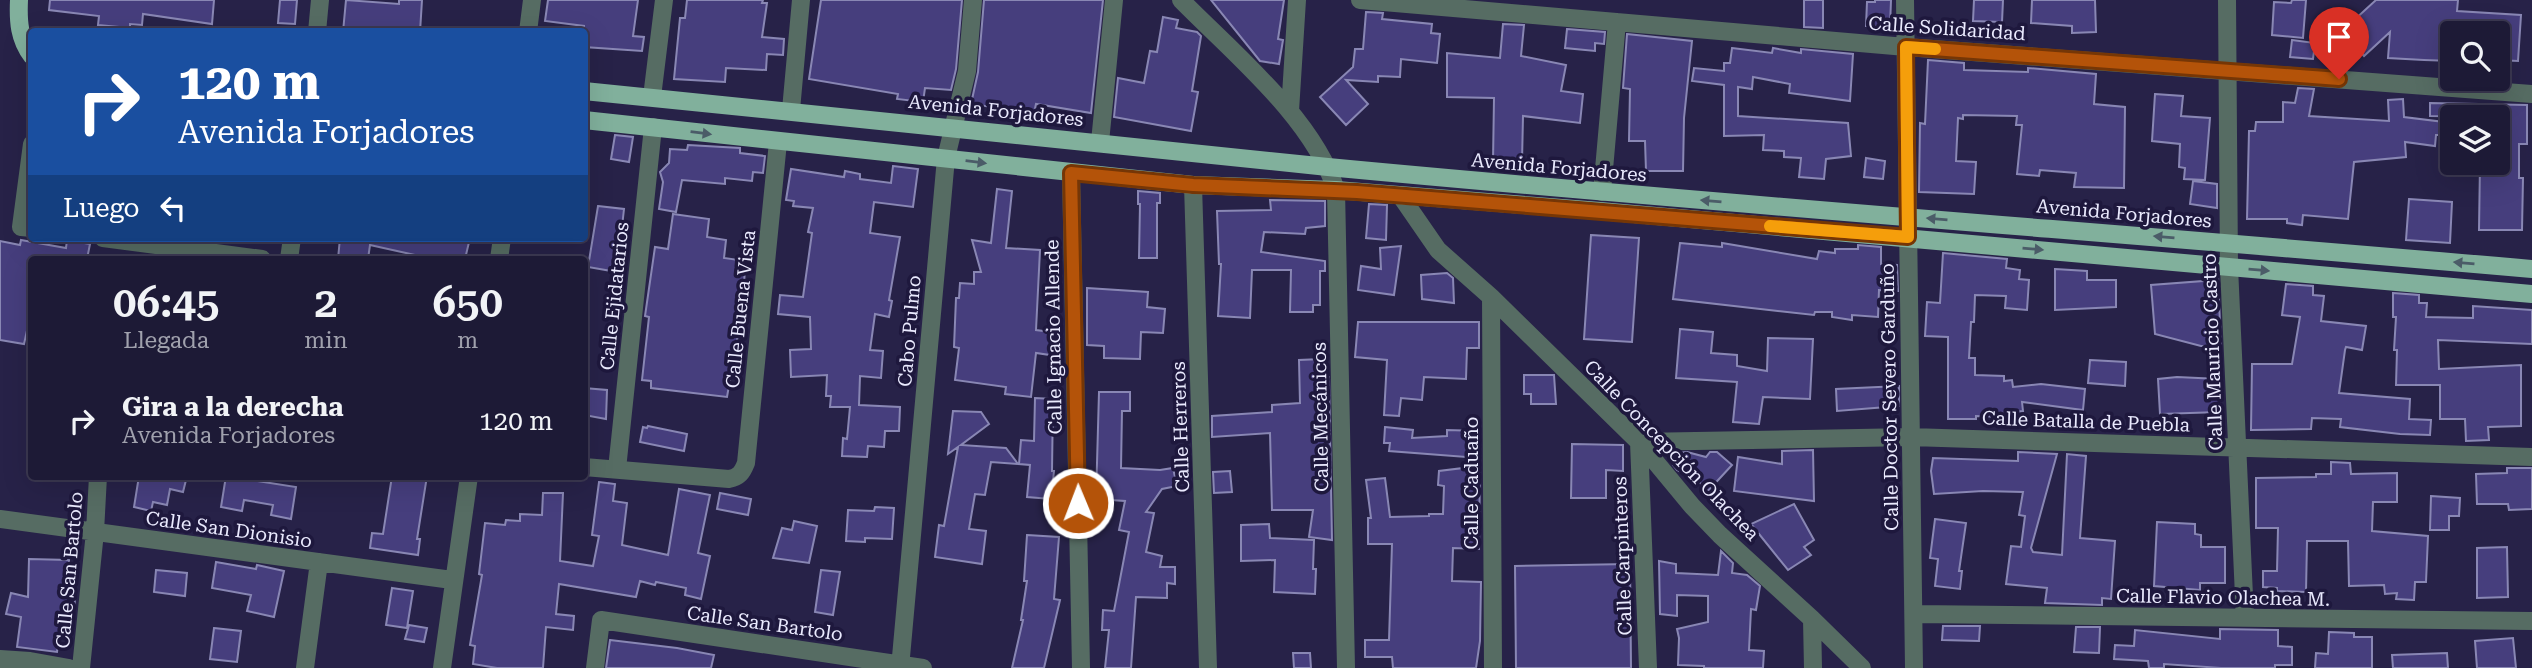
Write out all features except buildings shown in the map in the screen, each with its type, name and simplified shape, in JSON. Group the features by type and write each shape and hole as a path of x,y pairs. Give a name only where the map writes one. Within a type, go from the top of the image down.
{"main road":[{"path":"19,0 18,18 28,45"},
{"name":"Avenida Forjadores","path":"588,91 1328,167 2532,269"},
{"name":"Avenida Forjadores","path":"588,120 1193,185 1400,195 1908,237 2532,294"}],"street":[{"path":"317,28 320,0"},
{"path":"528,28 532,0"},
{"path":"652,97 664,0"},
{"path":"791,110 801,0"},
{"name":"Cabo Pulmo","path":"900,666 946,158 967,71 973,0"},
{"path":"1100,142 1114,0"},
{"path":"1181,0 1290,111 1328,167"},
{"path":"1290,111 1297,0"},
{"name":"Calle Solidaridad","path":"1360,0 1906,47 2532,94"},
{"name":"Calle Doctor Severo Garduño","path":"1905,0 1914,668"},
{"name":"Calle Mauricio Castro","path":"2227,0 2229,267 2245,618"},
{"path":"1602,192 1617,22"},
{"name":"Calle Ejidatarios","path":"617,469 653,127"},
{"name":"Calle Buena Vista","path":"617,469 729,479 737,477 743,471 746,463 778,142"},
{"name":"Calle Mecánicos","path":"1328,167 1336,190 1346,668"},
{"name":"Calle Ignacio Allende","path":"1071,173 1081,668"},
{"name":"Calle Herreros","path":"1193,185 1208,668"},
{"name":"Calle Concepción Olachea","path":"1400,195 1438,250 1491,297 1639,442 1692,506 1862,668"},
{"path":"26,228 28,200"},
{"path":"124,250 216,256"},
{"name":"Calle Caduaño","path":"1491,297 1493,668"},
{"name":"Calle Batalla de Puebla","path":"1639,442 1911,437 2532,457"},
{"name":"Calle Carpinteros","path":"1639,442 1647,668"},
{"path":"588,467 617,469"},
{"name":"Calle San Bartolo","path":"81,668 98,480"},
{"path":"442,668 452,580 468,480"},
{"name":"Calle San Dionisio","path":"0,519 452,580"},
{"path":"305,668 319,562"},
{"name":"Calle Flavio Olachea M.","path":"1913,614 2532,621"},
{"path":"1812,619 1813,668"},
{"name":"Calle San Bartolo","path":"595,668 601,620 923,668"},
{"path":"0,659 69,668"}],"slow traffic":[{"path":"1770,226 1908,237 1906,47 1935,49"}],"route":[{"path":"1078,503 1071,173 1193,185 1336,190 1908,237 1906,47 2339,79"}]}
